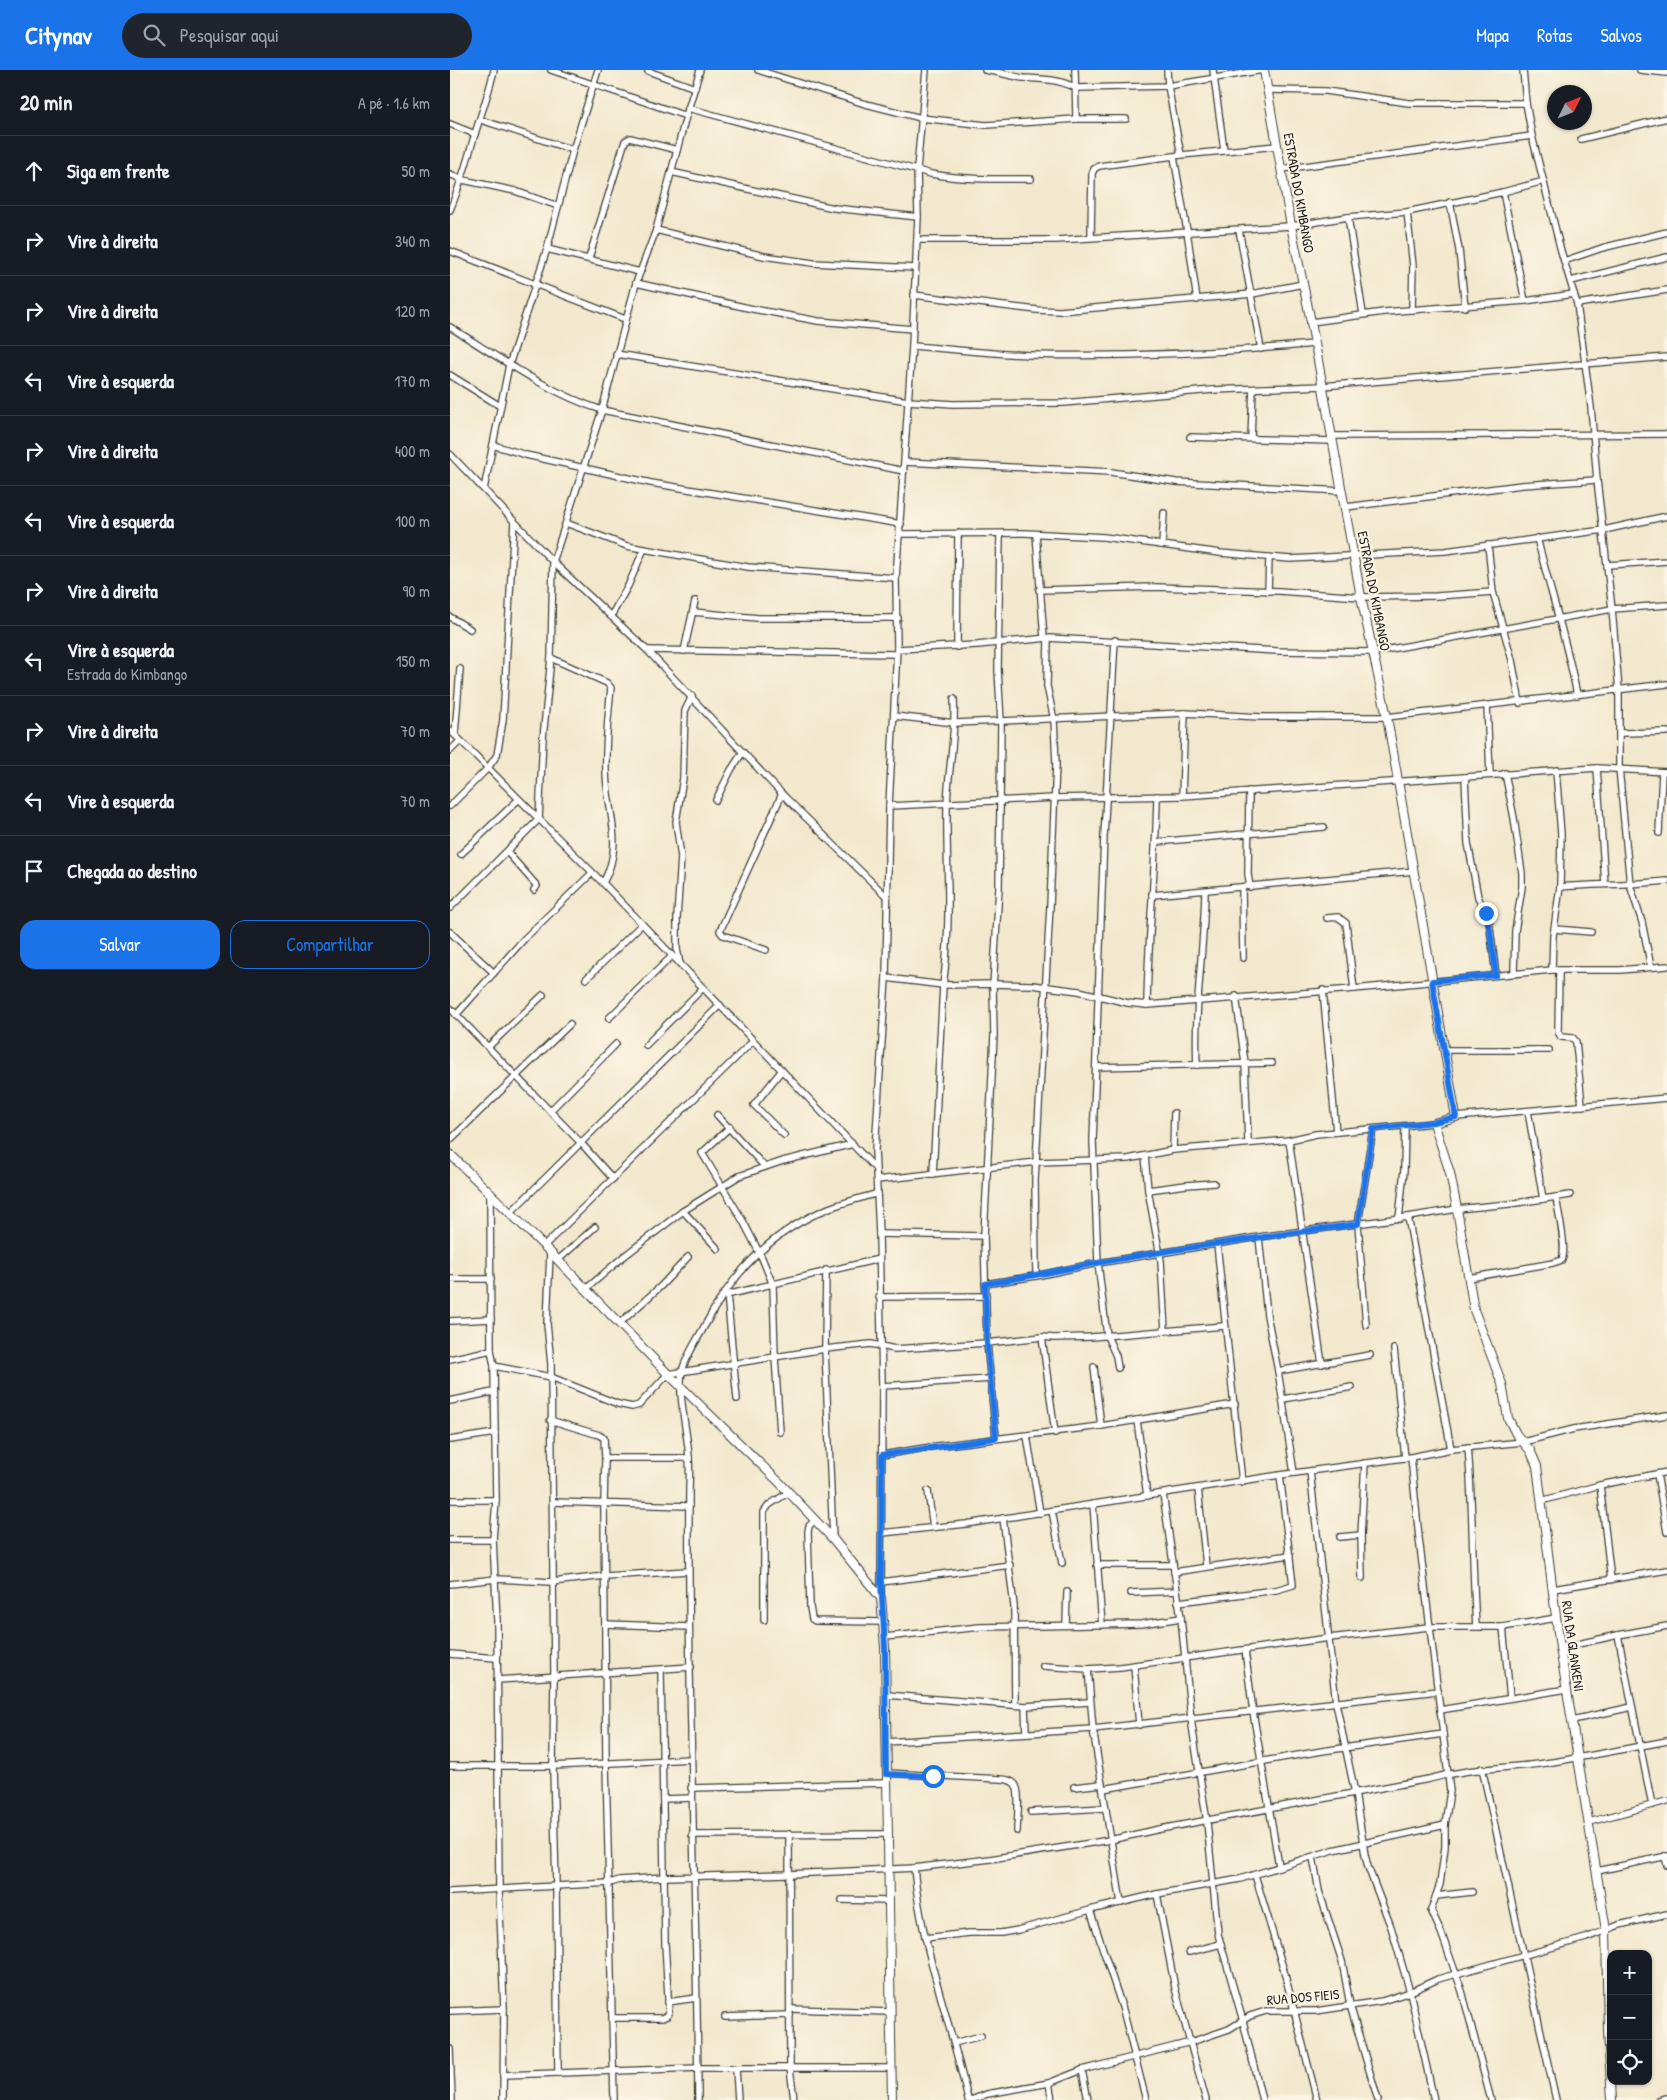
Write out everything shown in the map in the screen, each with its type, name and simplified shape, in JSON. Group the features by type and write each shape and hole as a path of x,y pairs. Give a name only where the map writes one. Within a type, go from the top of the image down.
{"street":[{"path":"450,210 463,180 494,70"},
{"path":"550,70 686,116"},
{"path":"484,489 509,365 536,285 573,150 598,70"},
{"path":"450,908 539,820 543,738 551,658 553,562 602,410 636,283 656,230 676,150 700,70"},
{"path":"758,70 862,103 921,118 986,125 1076,119 1126,119"},
{"path":"892,2100 885,1637 881,1598 882,1386 878,1193 875,1169 886,978 889,806 898,618 896,578 913,330 918,169 926,70"},
{"path":"989,70 1022,78 1051,79 1076,88 1168,86 1263,70"},
{"path":"1076,70 1076,119"},
{"path":"1167,70 1168,86 1181,155"},
{"path":"1213,70 1224,150"},
{"name":"ESTRADA DO KIMBANGO","path":"1263,70 1291,226 1311,322 1331,439 1346,508 1361,597 1387,717 1456,1117"},
{"path":"1524,70 1526,103 1532,136 1577,304 1594,434 1597,480 1608,565 1619,690 1619,768 1630,885 1642,922 1651,967"},
{"path":"1640,70 1667,72"},
{"path":"648,71 695,88"},
{"path":"1268,90 1326,91 1409,103 1526,103"},
{"path":"688,108 952,178 1031,179"},
{"path":"1581,140 1667,118"},
{"path":"481,120 573,150"},
{"path":"450,124 475,134"},
{"path":"1282,169 1532,136"},
{"path":"589,258 625,141 630,138 676,150"},
{"path":"1090,237 1092,174 1094,169 1099,166 1224,150 1278,146"},
{"path":"1174,157 1188,231 1197,300"},
{"path":"671,172 834,208 918,217"},
{"path":"450,174 463,180 515,191 558,206"},
{"path":"917,240 1056,240 1291,226 1407,212 1503,192 1544,181"},
{"path":"1503,192 1524,301"},
{"path":"1450,202 1459,250 1465,307"},
{"path":"1407,212 1413,266 1412,310"},
{"path":"1348,218 1362,314"},
{"path":"656,230 764,256 804,262 841,266 915,268"},
{"path":"1239,230 1261,349"},
{"path":"1564,261 1602,248 1667,232"},
{"path":"546,249 640,272"},
{"path":"450,251 625,319"},
{"path":"1571,281 1667,257"},
{"path":"636,283 753,309 818,321 913,330"},
{"path":"914,296 1060,311 1252,294 1303,284"},
{"path":"1577,304 1667,290"},
{"path":"1311,322 1362,314 1465,307 1574,294"},
{"path":"450,327 509,365 570,397 602,410 904,472"},
{"path":"912,346 1028,355 1235,352 1314,344"},
{"path":"616,354 908,402 953,404 1063,403 1178,392 1322,386 1667,357"},
{"path":"450,375 500,406"},
{"path":"1252,438 1253,389"},
{"path":"1190,437 1331,439 1667,434"},
{"path":"493,445 582,468 651,483 901,524"},
{"path":"450,454 553,562 648,650 782,794 887,897"},
{"path":"905,462 1111,472 1176,482 1342,491"},
{"path":"1346,508 1513,486 1597,480"},
{"path":"1162,545 1164,514"},
{"path":"900,534 1036,534 1104,537 1269,557 1354,557 1446,551 1604,530 1667,516"},
{"path":"450,806 488,768 497,755 502,734 514,521"},
{"path":"566,524 627,546 748,567 896,578"},
{"path":"957,647 958,533"},
{"path":"996,1438 987,1344 984,1236 994,1035 993,984 999,888 1001,722 998,670 1000,534"},
{"path":"1036,534 1039,590 1046,638 1048,686 1054,720 1054,798 1035,1180 1036,1276"},
{"path":"1537,538 1570,658 1577,696"},
{"path":"1488,545 1493,592 1512,660 1520,702"},
{"path":"611,616 628,586 644,549"},
{"path":"1268,591 1269,557"},
{"path":"1608,565 1667,561"},
{"path":"1039,590 1157,587 1361,597 1437,596 1493,592"},
{"path":"684,651 695,601"},
{"path":"648,650 897,651 1046,638 1115,640 1278,651 1374,652 1612,609 1667,605"},
{"path":"693,612 758,618 898,618"},
{"path":"450,617 470,629"},
{"path":"1115,640 1110,716 1094,1160 1098,1263 1107,1336 1116,1356 1118,1368"},
{"path":"551,658 607,683 611,688 606,728 606,775 615,840 613,860 603,884"},
{"path":"455,735 460,669"},
{"path":"894,716 955,723 1185,713 1270,718 1387,717 1667,684"},
{"path":"680,965 677,949 677,918 681,857 676,822 683,778 685,711 692,696"},
{"path":"933,1174 943,985 946,965 948,896 947,804 955,723 954,699"},
{"path":"1487,705 1490,774"},
{"path":"1182,796 1185,713"},
{"path":"450,730 704,988 752,1042 782,1070 875,1169"},
{"path":"1620,733 1667,732"},
{"path":"450,751 460,741"},
{"path":"716,800 731,770 743,752"},
{"path":"1597,768 1605,884"},
{"path":"889,806 1054,798 1182,796 1505,773 1619,768 1665,772 1659,833"},
{"path":"1556,770 1560,834 1560,887 1555,929 1558,1032 1561,1037 1573,1038 1576,1042 1582,1106"},
{"path":"1505,773 1516,827 1522,873 1522,887 1515,931 1514,974"},
{"path":"1465,777 1468,844 1478,897 1489,920 1496,975"},
{"path":"1249,791 1250,834 1248,866 1250,887"},
{"path":"766,950 723,935 720,931 782,794"},
{"path":"1147,1005 1157,796"},
{"path":"462,854 518,800"},
{"path":"1156,842 1324,827"},
{"path":"508,852 537,886 534,890"},
{"path":"1152,896 1414,871"},
{"path":"456,1015 526,938 592,873"},
{"path":"1560,887 1605,884 1630,885 1667,881"},
{"path":"1242,888 1243,958"},
{"path":"1197,1065 1195,1036 1204,933 1205,892"},
{"path":"1327,918 1338,917 1346,923 1354,989"},
{"path":"586,980 642,924"},
{"path":"1555,929 1591,932"},
{"path":"450,932 494,973"},
{"path":"609,1018 672,956"},
{"path":"886,978 943,985 993,984 1046,987 1099,996 1121,1002 1147,1005 1236,996 1354,989 1555,970 1620,970 1667,966"},
{"path":"646,1045 704,988"},
{"path":"1323,990 1336,1132"},
{"path":"488,1048 542,995"},
{"path":"1236,996 1245,1063 1248,1143"},
{"path":"510,1213 720,1005"},
{"path":"450,1008 550,1111 612,1179"},
{"path":"450,1140 570,1024"},
{"path":"558,2073 556,1886 552,1766 554,1675 553,1502 550,1420 551,1377 547,1324 547,1249 612,1179 752,1042"},
{"path":"550,1111 616,1044"},
{"path":"1444,1050 1549,1050"},
{"path":"1096,1067 1272,1062"},
{"path":"782,1070 754,1105 784,1135"},
{"path":"877,1180 1037,1162 1128,1159 1173,1150 1289,1140 1336,1132 1405,1126 1456,1117 1667,1098"},
{"path":"1528,1111 1543,1199"},
{"path":"1173,1150 1174,1113"},
{"path":"718,1115 764,1166"},
{"name":"RUA DA GLANKENI","path":"1434,1122 1450,1173 1458,1209 1474,1310 1502,1384 1508,1418 1516,1434 1530,1450 1537,1466 1560,1648 1606,1930 1608,2041 1612,2100"},
{"path":"1399,1219 1404,1170 1405,1126"},
{"path":"730,1127 702,1153 759,1251 773,1284 774,1357 780,1432"},
{"path":"1366,1325 1358,1224 1373,1129"},
{"path":"1289,1140 1322,1364"},
{"path":"586,1289 623,1256 683,1211 722,1186 764,1166 853,1144"},
{"path":"450,1154 558,1260 668,1374 789,1492 833,1539 881,1598"},
{"path":"1145,1156 1148,1190 1160,1253 1164,1331"},
{"path":"1148,1190 1186,1184 1214,1183"},
{"path":"698,2100 688,1571 689,1458 682,1372 689,1355 724,1295 742,1269 759,1251 810,1217 830,1208 878,1193"},
{"path":"490,1194 491,1350 494,1366 496,1500 493,1540 496,1579 499,1890 504,2009 503,2100"},
{"path":"985,1284 1098,1263 1258,1237 1570,1195"},
{"path":"1469,1278 1562,1260 1564,1255 1556,1197"},
{"path":"683,1211 718,1248"},
{"path":"1408,1217 1451,1449"},
{"path":"558,1260 594,1227"},
{"path":"879,1234 984,1236"},
{"path":"1258,1237 1267,1315 1283,1399 1294,1473"},
{"path":"1217,1244 1224,1326 1235,1404 1242,1482"},
{"path":"620,1323 661,1286 688,1257"},
{"path":"724,1295 879,1259"},
{"path":"826,1270 825,1349 833,1539"},
{"path":"450,1279 491,1279"},
{"path":"724,1295 737,1399"},
{"path":"879,1297 986,1296"},
{"path":"450,1320 491,1319"},
{"path":"494,1366 551,1377 618,1404 632,1407 639,1405 668,1374 825,1349 871,1344 895,1349 987,1344 1042,1336 1054,1338 1107,1336 1224,1326"},
{"path":"1042,1336 1055,1433"},
{"path":"450,1359 491,1350"},
{"path":"1394,1350 1438,1690 1450,1802 1445,1825 1445,1847 1436,1896 1431,1910 1462,1991 1491,2100"},
{"path":"1278,1371 1370,1355"},
{"path":"1094,1368 1101,1426"},
{"path":"882,1386 990,1379"},
{"path":"1283,1399 1352,1387"},
{"path":"450,1401 493,1392"},
{"path":"882,1455 996,1438 1055,1433 1235,1404"},
{"path":"882,1533 1040,1513 1280,1475 1408,1458 1451,1449 1523,1442 1574,1429 1667,1415"},
{"path":"550,1420 602,1436 604,1438 606,1458 604,1504 606,1764 614,2100"},
{"path":"1137,1420 1147,1496"},
{"path":"450,1440 495,1433"},
{"path":"1026,1436 1040,1513"},
{"path":"1468,1447 1476,1626"},
{"path":"606,1458 689,1458"},
{"path":"1362,1578 1361,1535 1365,1463"},
{"path":"1310,1471 1336,1703 1355,1793 1363,1843 1368,1867 1386,1910 1410,1992 1434,2100"},
{"path":"1542,1501 1600,1485 1667,1472"},
{"path":"1657,1474 1667,1532"},
{"path":"1178,1602 1291,1587 1293,1582 1280,1475"},
{"path":"1600,1485 1612,1580"},
{"path":"1198,1488 1206,1566"},
{"path":"928,1491 933,1527"},
{"path":"764,1620 764,1512 769,1505 789,1492"},
{"path":"1163,1494 1181,1618 1198,1774 1207,1822 1216,1919 1262,2100"},
{"path":"450,1500 496,1500"},
{"path":"553,1502 689,1506"},
{"path":"1093,1504 1102,1625"},
{"path":"1052,1511 1062,1563"},
{"path":"1004,1518 1015,1626 1015,1705"},
{"path":"815,1520 809,1526 808,1532 812,1619 815,1621 884,1622"},
{"path":"1340,1537 1361,1535"},
{"path":"450,1540 493,1540"},
{"path":"1174,1572 1290,1555"},
{"path":"881,1582 1010,1565"},
{"path":"1097,1565 1173,1565"},
{"path":"1553,1589 1667,1570"},
{"path":"450,1584 496,1579 552,1582 605,1576 688,1571"},
{"path":"1131,1593 1177,1591"},
{"path":"1066,1592 1066,1625"},
{"path":"885,1637 980,1627 1141,1624 1181,1618"},
{"path":"1043,1666 1088,1669 1134,1666 1329,1638 1429,1627 1503,1627 1556,1618"},
{"path":"605,1624 690,1627"},
{"path":"1560,1648 1667,1626"},
{"path":"1503,1627 1510,1698"},
{"path":"1618,1635 1652,1805"},
{"path":"1245,1650 1268,1808 1280,1866"},
{"path":"450,1654 496,1658"},
{"path":"1134,1666 1138,1725"},
{"path":"497,1680 691,1667"},
{"path":"1088,1669 1093,1729 1103,1786 1104,1808 1121,1903"},
{"path":"613,2018 667,2016 669,2013 664,1877 661,1670"},
{"path":"1440,1710 1567,1689"},
{"path":"886,1742 1138,1725 1438,1690"},
{"path":"886,1695 1025,1706 1090,1702"},
{"path":"1025,1706 1026,1734"},
{"path":"1572,1720 1632,1707"},
{"path":"1074,1787 1103,1786 1198,1774 1345,1747 1443,1734"},
{"path":"450,1892 610,1883 620,1880 664,1877 790,1874 914,1868 1110,1840 1448,1774 1482,1768 1511,1767 1577,1758 1667,1741"},
{"path":"450,1766 552,1766 691,1759"},
{"path":"1482,1768 1556,2100"},
{"path":"886,1774 1012,1781 1016,1785 1018,1792 1017,1831"},
{"path":"692,1788 887,1782"},
{"path":"663,1799 692,1798"},
{"path":"1588,1822 1667,1801"},
{"path":"1031,1812 1104,1808"},
{"path":"925,1938 969,1933 1001,1933 1156,1894 1255,1874 1363,1843 1445,1825"},
{"path":"789,1834 790,2068 794,2100"},
{"path":"692,1835 888,1834"},
{"path":"1596,1871 1666,1856 1667,1866"},
{"path":"1312,1857 1319,1891 1342,1961 1350,2005 1378,2100"},
{"path":"914,1868 917,1899 925,1938 969,2100"},
{"path":"1255,1874 1270,1919 1317,2100"},
{"path":"1436,1896 1472,1892"},
{"path":"1156,1894 1175,1988 1206,2100"},
{"path":"842,1900 890,1901"},
{"path":"1090,1910 1113,1977 1146,2100"},
{"name":"RUA DOS FIEIS","path":"969,2100 987,2094 1049,2083 1082,2070 1134,2055 1191,2042 1230,2029 1250,2016 1266,2011 1316,2011 1382,2001 1410,1992 1438,1979 1586,1938 1645,1918 1667,1914"},
{"path":"1189,1952 1221,1944"},
{"path":"668,2002 696,1998"},
{"path":"450,2011 504,2009"},
{"path":"725,2017 790,2012 890,2012"},
{"path":"954,2043 981,2036"},
{"path":"450,2049 452,2100"},
{"path":"504,2075 698,2068 891,2068"},
{"path":"736,2069 738,2100"},
{"path":"1082,2070 1088,2100"},
{"path":"1049,2083 1052,2100"},
{"path":"1659,2100 1667,2098"}],"route":[{"path":"933,1776 886,1774 885,1647 881,1598 882,1455 996,1438 987,1344 985,1284 1098,1263 1258,1237 1358,1224 1373,1129 1434,1122 1456,1117 1432,981 1496,975 1489,920 1486,913"}]}
